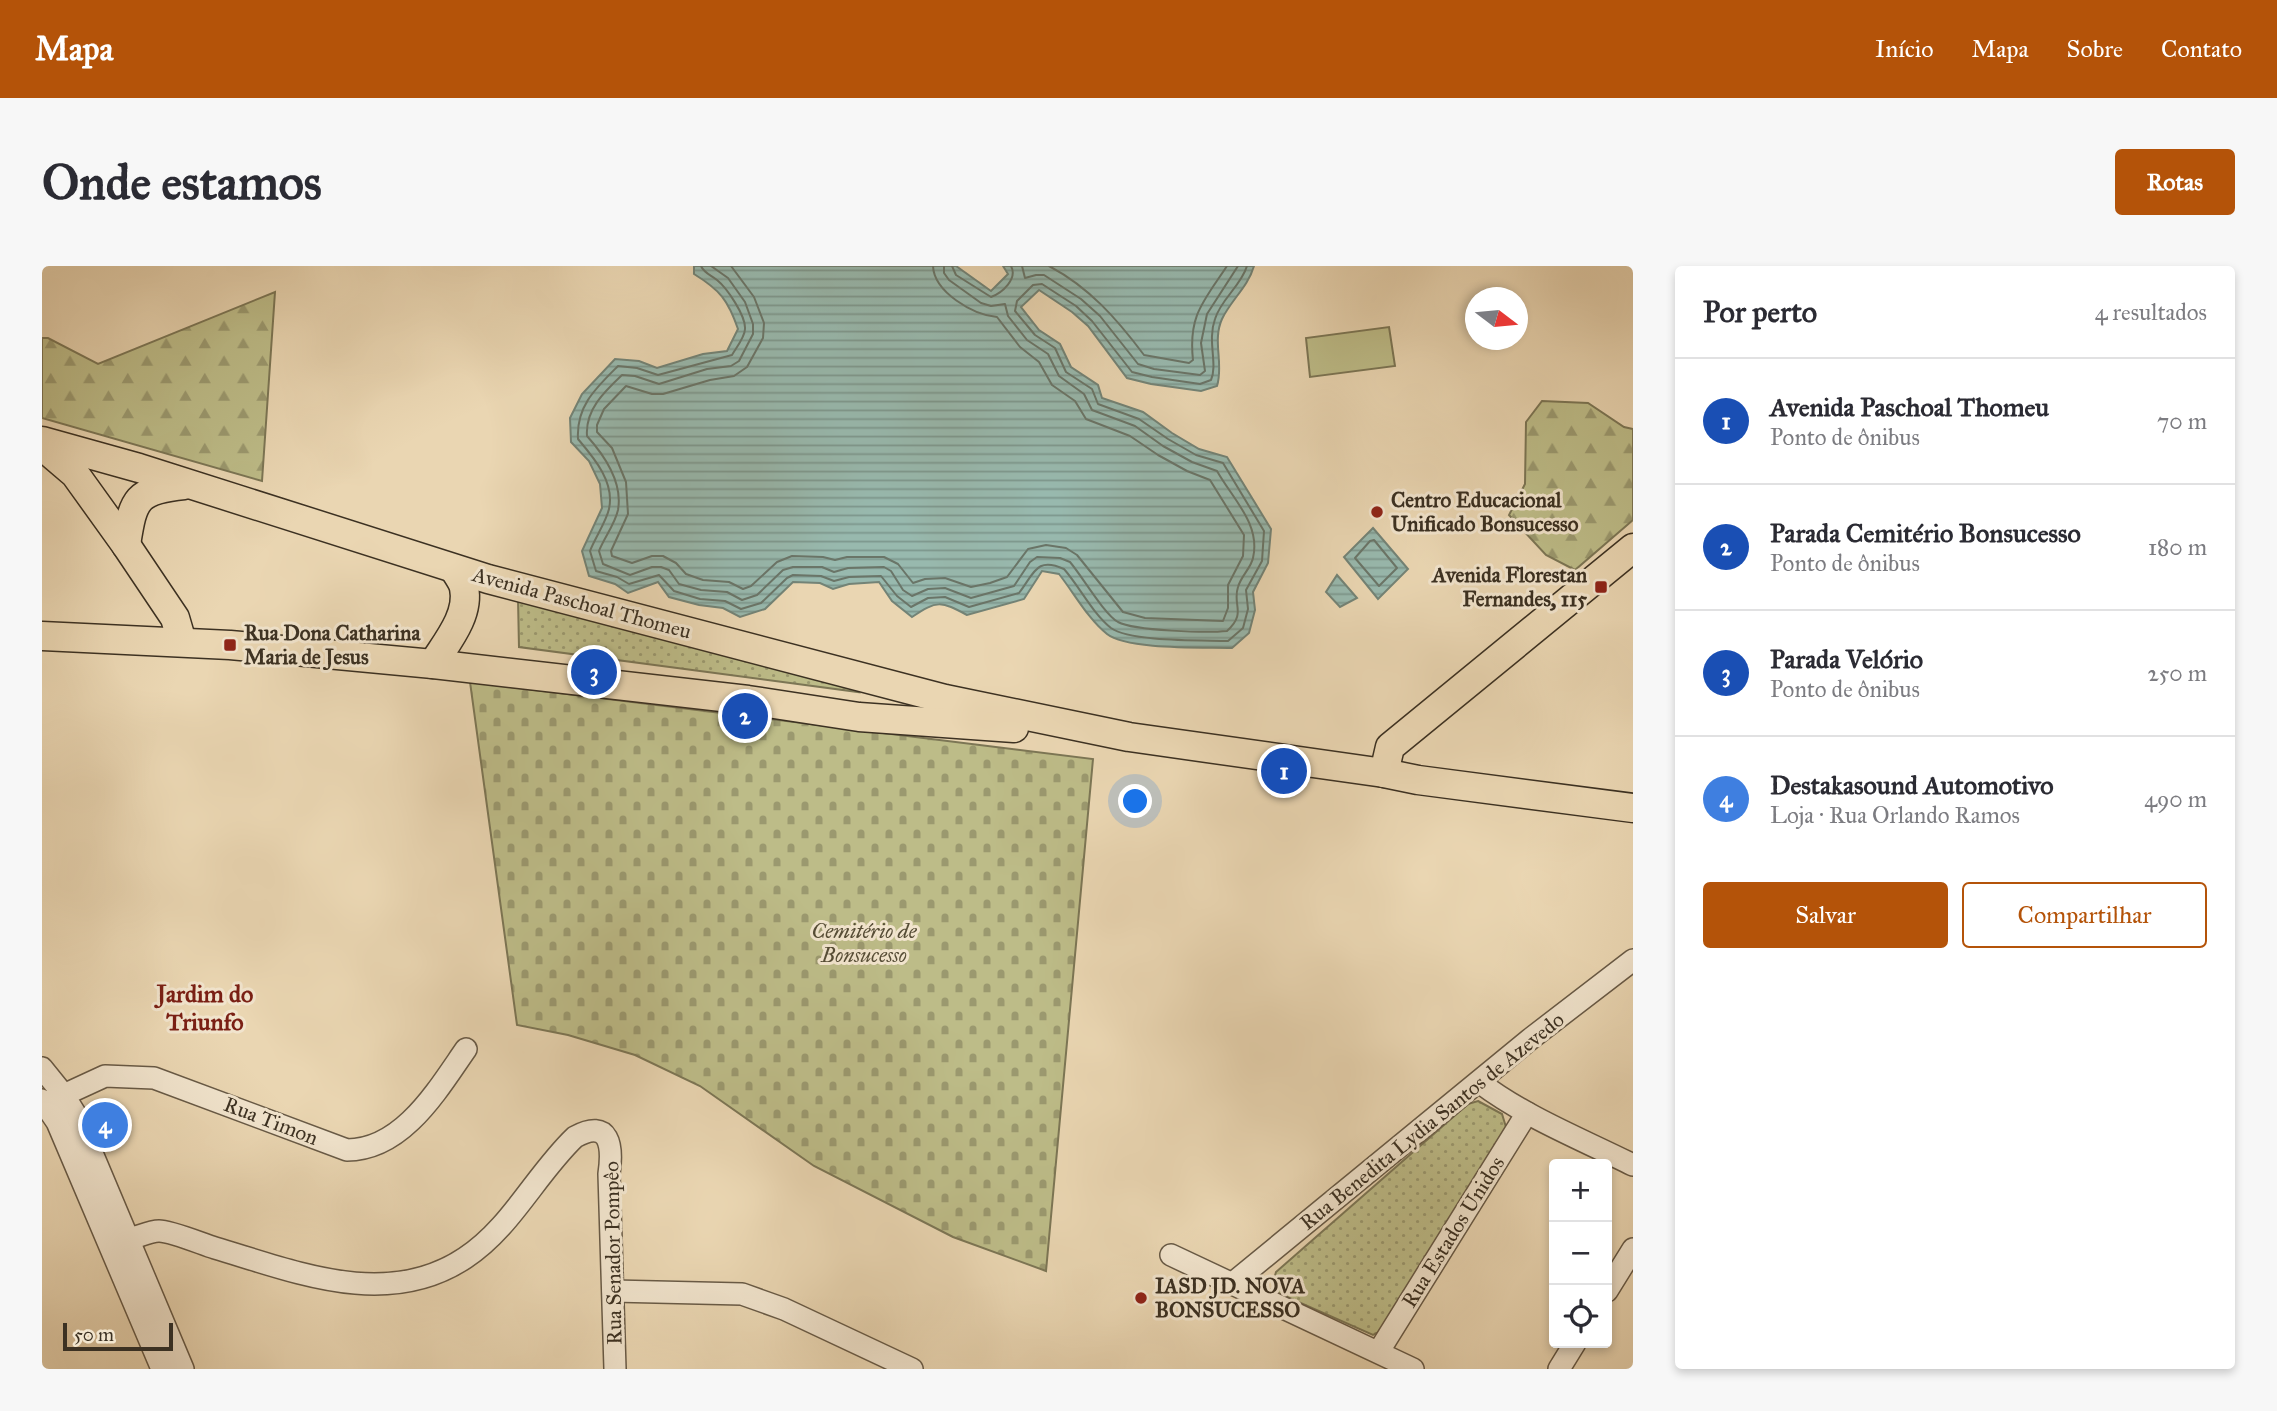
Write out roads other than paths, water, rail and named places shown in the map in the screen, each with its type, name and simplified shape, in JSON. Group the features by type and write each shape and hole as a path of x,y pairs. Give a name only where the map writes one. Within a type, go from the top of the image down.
{"main road":[{"name":"Avenida Paschoal Thomeu","path":"42,440 454,569 945,699 1129,737"},
{"path":"42,446 75,474 126,545 175,618 181,642"},
{"path":"126,545 131,513 143,495 159,488 187,485"},
{"path":"1384,773 1390,747 1633,548"},
{"path":"433,664 453,633 462,611 464,589 454,569"},
{"path":"42,636 181,642 433,664 812,708 834,704 945,710 992,708"},
{"name":"Avenida Paschoal Thomeu","path":"812,708 859,717 1129,737 1418,780 1633,808"},
{"name":"Avenida Paschoal Thomeu","path":"1384,773 1419,765 1600,787 1633,795"}],"street":[{"name":"Rua Benedita Lydia Santos de Azevedo","path":"1233,1283 1633,960"},
{"name":"Rua Timon","path":"48,1101 104,1076 154,1078 347,1150 363,1150 379,1143 431,1099 466,1049"},
{"path":"42,1068 48,1101 162,1369"},
{"path":"1479,1082 1501,1099 1633,1165"},
{"path":"48,1101 76,1115 183,1369"},
{"name":"Rua Estados Unidos","path":"1378,1351 1527,1113"},
{"name":"Rua Senador Pompêo","path":"129,1240 160,1231 328,1281 372,1286 416,1281 446,1270 468,1257 487,1240 575,1137 592,1130 601,1132 607,1137 612,1150 609,1174 615,1369"},
{"path":"1611,1285 1633,1249"},
{"path":"1171,1255 1413,1369"},
{"path":"613,1291 742,1294 784,1309 912,1369"},
{"path":"1559,1369 1572,1348"}],"water":[{"path":"694,266 956,266 991,291 1008,274 1003,266 1254,266 1219,327 1217,386 1201,391 1127,378 1088,326 1039,290 1021,307 1039,330 1060,344 1071,367 1098,385 1102,398 1143,412 1199,449 1227,457 1271,529 1268,563 1253,592 1255,610 1249,633 1232,648 1166,647 1117,639 1107,634 1094,621 1059,574 1042,571 1024,599 967,615 939,604 912,617 892,601 879,582 849,584 833,589 820,583 793,582 765,609 740,617 723,608 669,597 658,582 628,593 615,584 589,576 582,551 602,508 600,484 589,461 571,442 570,418 582,394 615,359 639,361 657,368 703,354 727,351 738,329 727,303 710,285 694,274"},
{"path":"1373,528 1408,569 1378,599 1344,557"},
{"path":"1337,575 1357,598 1340,607 1326,592"}],"place":[{"name":"Centro Educacional Unificado Bonsucesso","path":"1377,512"},
{"name":"Avenida Florestan Fernandes, 115","path":"1601,587"},
{"name":"Rua Dona Catharina Maria de Jesus","path":"230,645"},
{"name":"Parada Velório","path":"594,672"},
{"name":"Parada Cemitério Bonsucesso","path":"745,716"},
{"name":"Avenida Paschoal Thomeu","path":"1284,771"},
{"name":"Destakasound Automotivo","path":"105,1125"},
{"name":"IASD JD. NOVA BONSUCESSO","path":"1141,1298"}],"district":[{"name":"Jardim do Triunfo","path":"205,1008"}],"park label":[{"name":"Cemitério de Bonsucesso","path":"864,943"}]}
